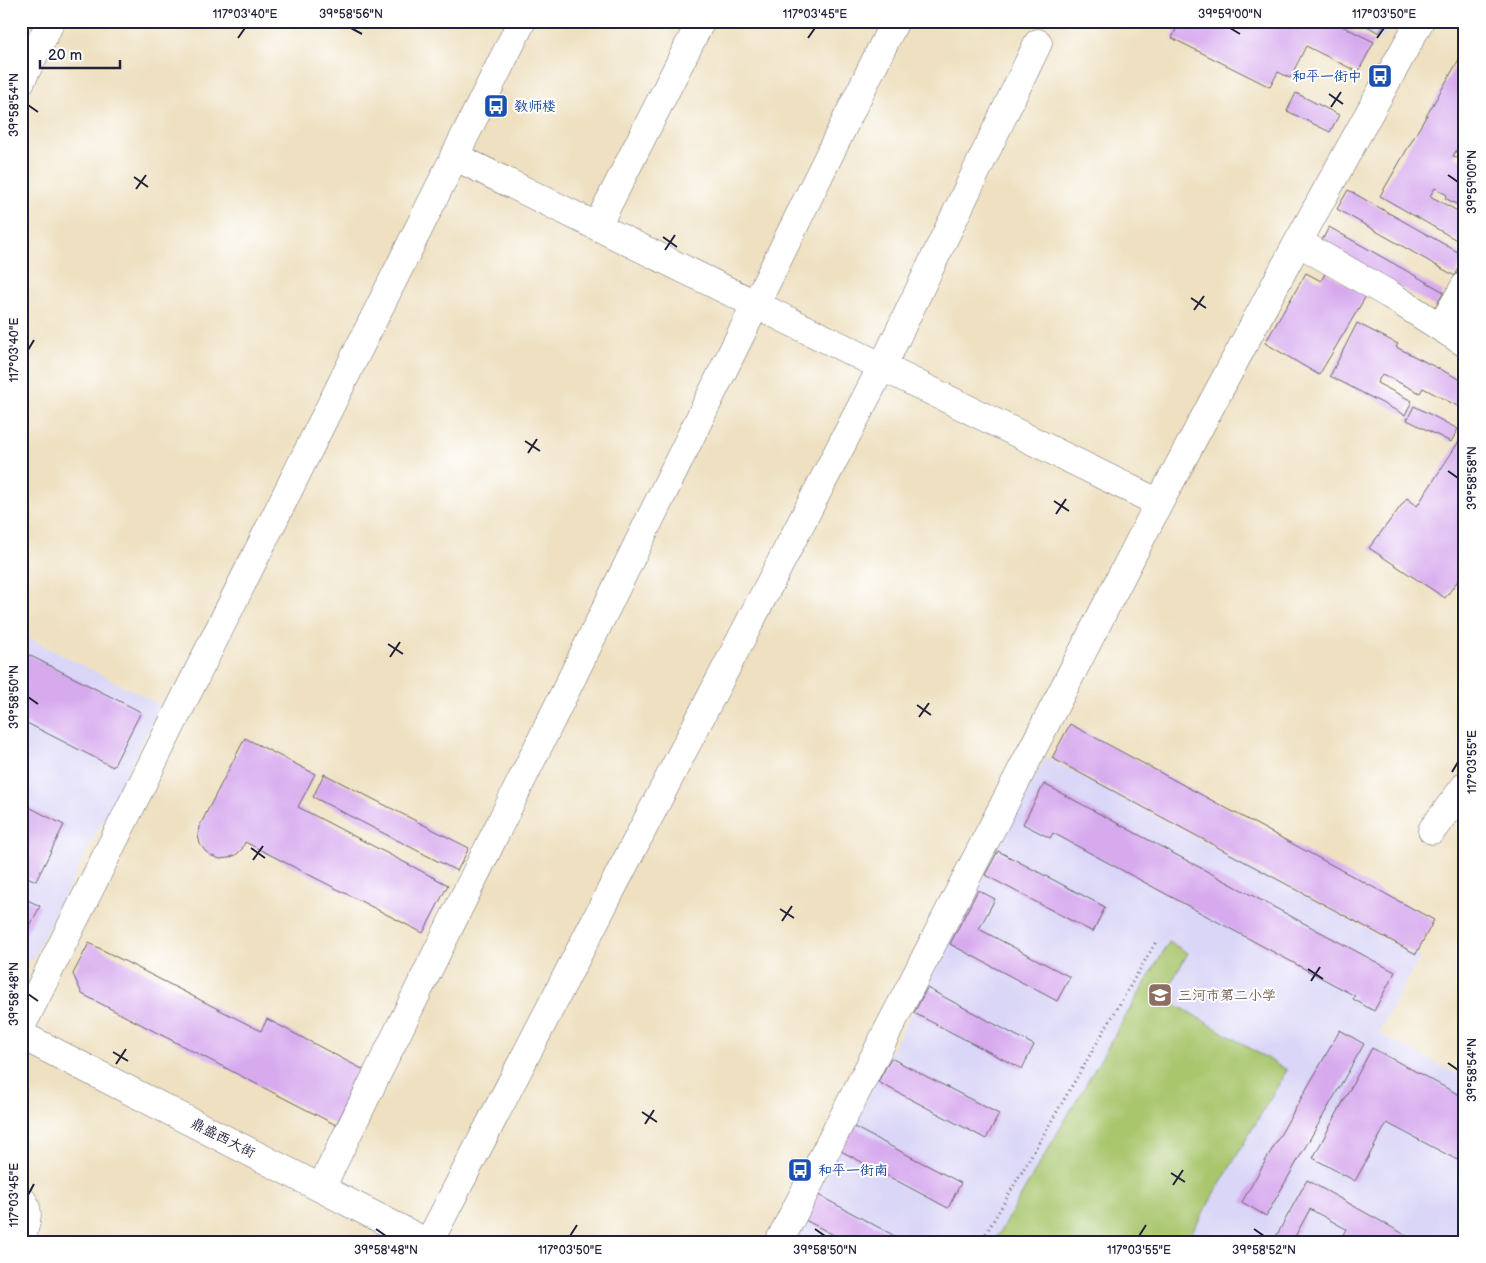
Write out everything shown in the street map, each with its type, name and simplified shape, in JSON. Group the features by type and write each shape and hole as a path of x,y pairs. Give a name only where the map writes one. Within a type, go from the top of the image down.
{"street":[{"path":"21,81 51,21"},
{"path":"21,1027 522,21"},
{"path":"597,226 701,21"},
{"path":"321,1188 895,21"},
{"path":"779,1242 1158,503 1298,242 1420,21"},
{"path":"429,1242 882,366 1038,43"},
{"path":"454,156 1158,503"},
{"path":"1298,242 1390,294 1465,343"},
{"path":"1440,327 1465,286"},
{"path":"1432,830 1465,786"},
{"name":"鼎盛西大街","path":"21,1035 426,1242"},
{"path":"21,1199 25,1202 28,1217 21,1239"}],"path":[{"path":"981,1242 1158,940"}],"shaded area":[{"path":"1341,21 1391,21 1381,41"},
{"path":"21,634 161,705 32,960 21,963"},
{"name":"三河市第二小学","path":"1046,757 1420,958 1378,1033 1465,1078 1465,1242 791,1242"}],"green space":[{"path":"1169,942 1188,953 1163,997 1287,1070 1186,1242 994,1242"}],"building":[{"path":"1180,21 1332,21 1374,42 1358,72 1306,46 1290,78 1278,72 1270,87 1172,38"},
{"path":"1363,21 1386,21 1379,33 1362,23"},
{"path":"1465,49 1465,136 1453,156 1465,162 1465,209 1445,198 1447,195 1435,188 1430,196 1465,215 1465,234 1460,242 1380,196"},
{"path":"1296,93 1339,115 1330,132 1287,111"},
{"path":"1348,190 1465,256 1455,276 1337,209"},
{"path":"1329,227 1444,292 1435,307 1321,242"},
{"path":"1326,272 1366,296 1319,375 1265,343 1306,273 1321,281"},
{"path":"1357,323 1398,344 1396,347 1465,382 1465,410 1423,388 1420,393 1382,374 1377,383 1412,401 1405,415 1330,376"},
{"path":"1414,406 1458,429 1451,442 1407,420"},
{"path":"1465,432 1465,571 1445,598 1369,548 1407,498 1417,506"},
{"path":"21,651 141,712 113,767 21,720"},
{"path":"1070,724 1434,920 1416,954 1052,758"},
{"path":"245,738 315,774 298,807 448,885 423,933 245,842 242,849 236,855 228,858 220,859 205,851 200,844 199,827"},
{"path":"324,774 469,848 457,871 313,797"},
{"path":"1044,784 1395,972 1374,1011 1353,999 1355,996 1053,833 1050,838 1023,824"},
{"path":"21,803 64,825 36,881 21,874"},
{"path":"998,851 1105,907 1093,932 985,875"},
{"path":"978,890 995,899 979,929 1070,977 1057,1001 950,944"},
{"path":"21,897 40,906 21,941"},
{"path":"89,943 261,1031 267,1019 364,1070 336,1125 82,994 73,974"},
{"path":"927,988 1034,1045 1022,1069 914,1013"},
{"path":"1340,1030 1364,1044 1266,1216 1242,1202"},
{"path":"1372,1048 1465,1098 1465,1164 1387,1123 1355,1181 1313,1158"},
{"path":"891,1058 999,1114 986,1139 878,1082"},
{"path":"854,1127 961,1183 948,1208 841,1151"},
{"path":"1307,1180 1418,1242 1339,1242 1346,1229 1310,1209 1292,1242 1273,1242"},
{"path":"818,1195 906,1242 847,1242 805,1220"}],"place":[{"name":"和平一街中","path":"1380,76"},
{"name":"教师楼","path":"496,106"},
{"name":"三河市第二小学","path":"1160,995"},
{"name":"和平一街南","path":"800,1170"}]}
